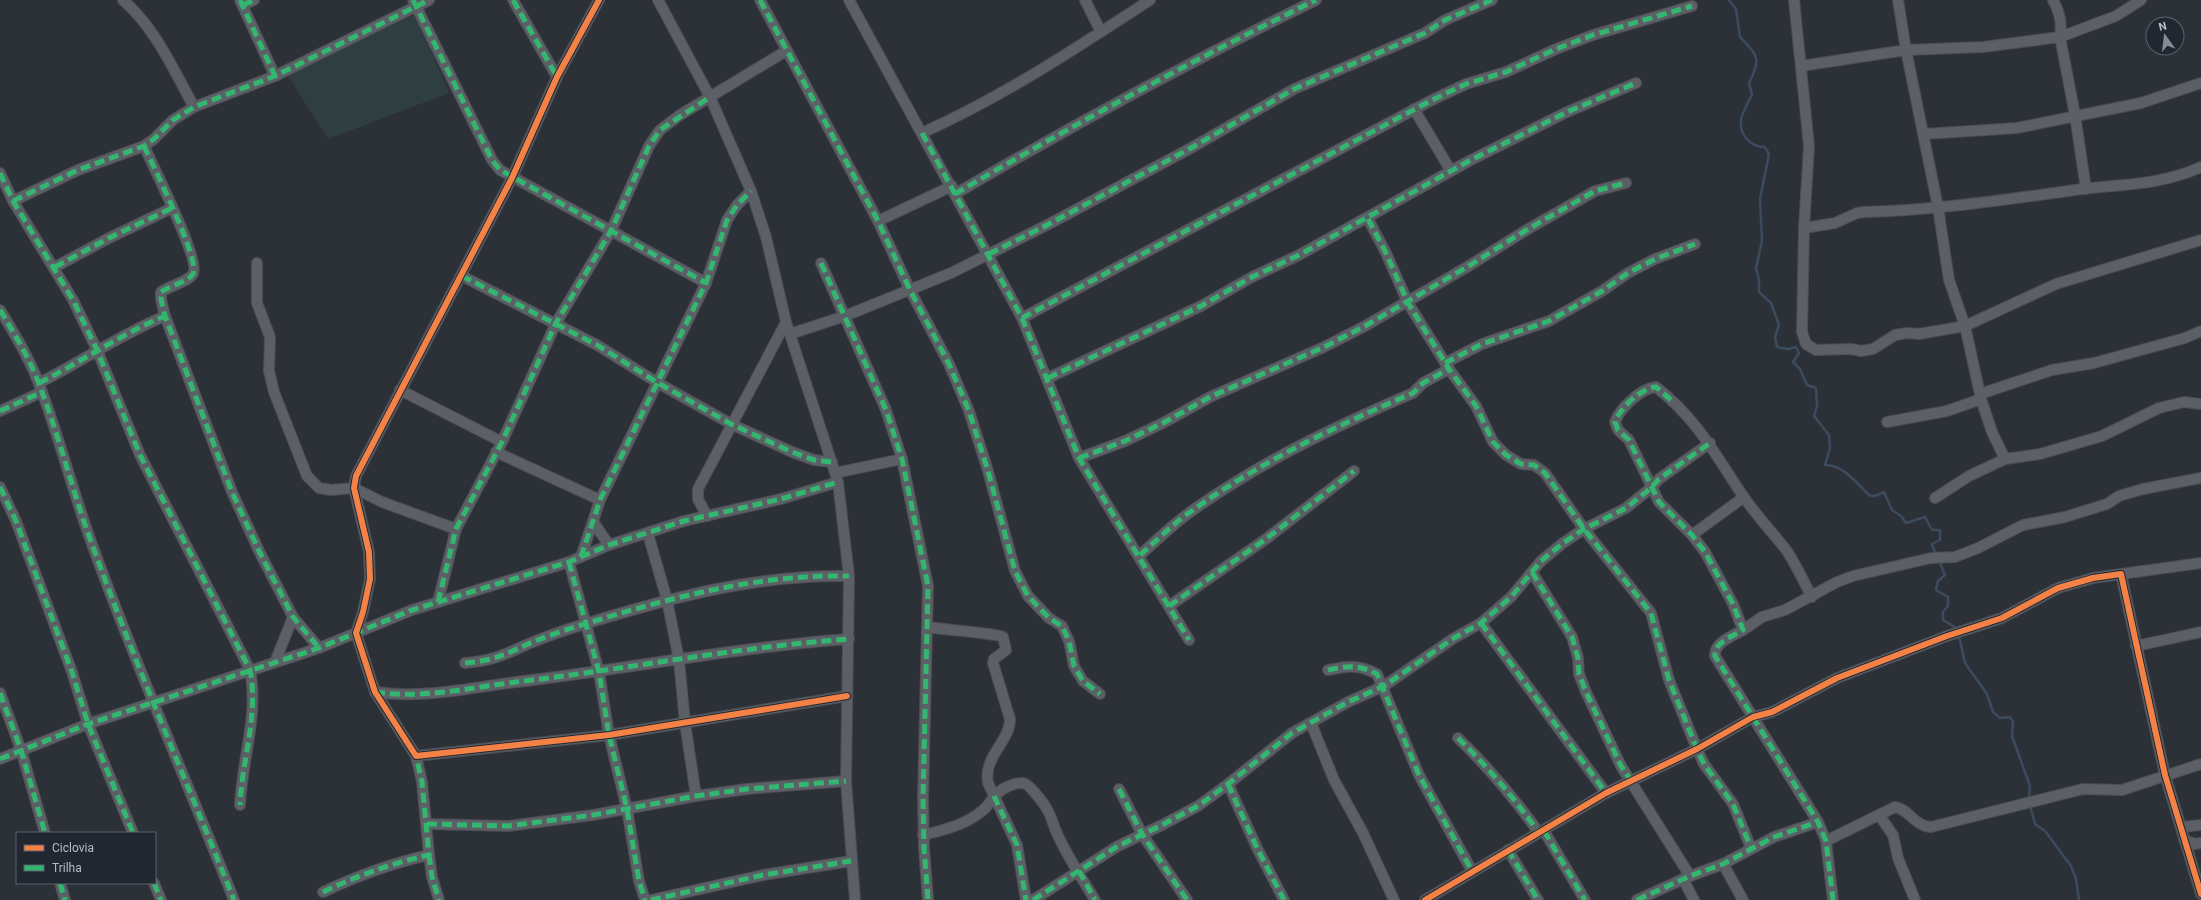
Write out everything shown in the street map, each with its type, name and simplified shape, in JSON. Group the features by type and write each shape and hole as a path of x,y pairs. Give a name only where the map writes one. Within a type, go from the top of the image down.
{"street":[{"path":"123,0 141,15 156,37 194,107"},
{"path":"254,0 242,3 275,76"},
{"path":"13,201 78,170 144,146 154,139 173,120 194,107 275,76 414,3 429,0"},
{"path":"513,0 557,77"},
{"path":"439,900 429,855 420,767 416,756 375,692 361,654 356,632 366,600 370,578 369,552 354,488 356,476 400,390 462,276 512,178 557,77 599,0"},
{"path":"658,0 710,97 751,191 766,237 786,322 837,477 849,576 846,781 855,900"},
{"path":"760,0 878,221 910,290 949,364 969,411 988,471 1015,570 1028,596 1049,618 1062,626 1069,641 1074,666 1083,681 1100,694"},
{"path":"849,0 989,254 1022,318 1048,378 1079,458 1140,555 1189,640"},
{"path":"1084,0 1101,32"},
{"path":"922,133 1016,86 1150,0"},
{"path":"878,221 953,190 1211,53 1316,0"},
{"path":"790,334 845,316 951,273 1049,224 1191,148 1294,89 1418,36 1445,20 1492,0"},
{"path":"1794,0 1809,146 1804,228 1802,332 1806,344 1816,350 1851,348 1861,351 1874,349 1896,335 1907,333 1920,334 1965,326 2056,284 2201,240"},
{"path":"1898,0 1906,50 1938,208 1949,280 1965,326 1981,397 1992,432 2005,459"},
{"path":"2053,0 2060,15 2062,26 2060,37 2075,115 2086,189"},
{"path":"1801,66 1906,50 1983,48 2060,37 2116,16 2141,0"},
{"path":"414,3 492,160 500,170 512,178 706,283"},
{"path":"1022,318 1414,110 1466,84 1506,72 1556,49 1651,17 1692,6"},
{"path":"438,602 456,529 502,442 556,322 610,231 649,146 660,130 710,97 786,51"},
{"path":"1048,378 1201,306 1252,277 1299,255 1368,218 1398,199 1567,112 1636,83"},
{"path":"1924,134 2017,128 2075,115 2141,103 2201,83"},
{"path":"1414,110 1452,171"},
{"path":"144,146 185,236 194,269 192,275 187,279 161,292 160,299 165,316 232,492 293,617 319,648"},
{"path":"1804,228 1835,223 1857,213 1864,212 1912,211 1986,204 2086,189 2148,183 2180,176 2201,167"},
{"path":"0,173 13,201 73,300 97,350 140,455 250,670 254,689 252,717 241,778 240,805"},
{"path":"1079,458 1125,441 1163,423 1210,397 1324,347 1408,303 1528,228 1595,191 1626,183"},
{"path":"581,557 594,523 600,500 658,384 706,283 727,220 736,205 751,191"},
{"path":"54,267 109,238 172,208"},
{"path":"1368,218 1386,253 1408,303 1447,366 1476,406 1493,442 1506,455 1521,464 1534,465 1545,473 1584,529 1651,613 1669,680 1697,749 1704,764 1732,804 1751,848"},
{"path":"1140,555 1192,511 1235,481 1324,432 1413,393 1423,383 1482,344 1549,322 1602,291 1628,273 1655,259 1695,244"},
{"path":"257,263 257,302 270,338 269,370 274,392 299,458 308,476 319,488 332,490 354,488 382,502 456,529"},
{"path":"821,263 886,410 902,459 928,586 923,835 928,900"},
{"path":"462,276 556,322 610,352 658,384 731,424 792,452 814,460 832,462"},
{"path":"0,310 24,350 40,388 92,546 152,702 171,741 234,900"},
{"path":"0,411 40,388 97,350 165,316"},
{"path":"707,516 698,499 698,489 786,322"},
{"path":"1887,422 1947,411 2052,370 2094,363 2185,338 2201,331"},
{"path":"1743,630 1733,604 1711,564 1692,535 1670,515 1651,488 1629,440 1618,430 1615,422 1622,410 1643,391 1656,387 1686,414 1710,442 1744,497 1788,553 1812,597"},
{"path":"400,390 502,442"},
{"path":"1935,498 1969,476 2005,459 2040,454 2102,436 2159,408 2184,402 2201,404"},
{"path":"1033,900 1107,852 1198,806 1228,784 1276,744 1348,702 1384,686 1454,638 1481,623 1511,597 1541,561 1584,529 1626,508 1651,488 1659,479 1710,442"},
{"path":"496,452 600,500"},
{"path":"0,759 88,724 319,648 356,632 438,602 569,562 609,545 707,516 782,499 837,477 902,459"},
{"path":"1169,606 1266,539 1354,471"},
{"path":"1833,900 1826,841 1818,822 1793,785 1767,737 1715,656 1714,650 1718,645 1762,617 1785,610 1812,597 1837,582 1854,576 1931,558 1955,557 1978,548 2023,525 2065,517 2107,504 2119,496 2143,489 2201,478"},
{"path":"0,487 26,550 72,672 88,724 133,832"},
{"path":"1692,535 1744,497"},
{"path":"594,523 609,545"},
{"path":"648,534 667,600 678,660 685,723 696,796"},
{"path":"569,562 600,672 609,735 627,809 639,881 645,900"},
{"path":"1425,900 1472,871 1606,794 1697,749 1753,717 1772,712 1837,678 1947,636 2002,618 2058,588 2093,578 2201,563"},
{"path":"1532,572 1572,637 1578,658 1579,674 1586,692 1621,766 1632,782 1686,877 1694,900"},
{"path":"2121,574 2165,775 2201,894"},
{"path":"465,663 487,662 528,644 587,623 667,600 736,584 781,578 849,576"},
{"path":"275,662 293,617"},
{"path":"1481,623 1606,794"},
{"path":"928,627 984,634 999,634 1003,637 1006,650 992,663 1010,719 1010,727 988,765 987,775 994,796 1017,845 1026,900"},
{"path":"2136,646 2201,632"},
{"path":"375,692 395,695 437,692 600,672 813,642 849,639"},
{"path":"1328,670 1349,666 1363,667 1377,674 1384,686 1418,775 1472,871"},
{"path":"0,693 21,750 45,832"},
{"path":"416,756 515,747 609,735 847,696"},
{"path":"1311,723 1334,780 1363,833 1394,900"},
{"path":"1458,738 1472,751 1542,832 1585,900"},
{"path":"1826,841 1895,807 1902,808 1921,826 1930,827 2083,789 2122,790 2201,764"},
{"path":"427,824 508,826 627,809 696,796 755,788 846,781"},
{"path":"923,835 952,828 969,820 984,810 994,796 1003,789 1016,784 1024,783 1030,786 1051,815 1056,831 1095,900"},
{"path":"1228,784 1257,848 1284,900"},
{"path":"1119,789 1142,834 1187,900"},
{"path":"1879,815 1893,835 1898,858 1915,900"},
{"path":"1637,900 1686,877 1723,864 1751,848 1774,838 1818,822"},
{"path":"2181,827 2201,825"},
{"path":"2184,840 2195,844 2201,843"},
{"path":"1508,850 1538,900"},
{"path":"323,892 399,862 429,855"},
{"path":"651,900 763,875 851,861"},
{"path":"1723,864 1744,900"},
{"path":"60,884 65,900"},
{"path":"154,884 161,900"}],"shaded area":[{"path":"415,14 449,93 328,139 288,76"}],"waterway":[{"path":"1729,0 1736,9 1740,37 1756,57 1755,68 1749,83 1752,94 1743,114 1741,125 1742,131 1747,139 1755,145 1765,147 1769,154 1760,199 1762,241 1756,268 1759,280 1759,292 1771,303 1779,325 1775,337 1777,347 1788,349 1796,347 1799,353 1793,362 1800,369 1807,385 1816,388 1817,406 1814,416 1829,435 1830,448 1825,465 1844,471 1870,496 1875,496 1884,492 1892,510 1901,516 1906,523 1925,517 1932,530 1940,530 1940,540 1932,544 1936,555"},
{"path":"1939,560 1945,575 1938,581 1936,590 1948,597 1948,606 1943,612 1943,620 1958,629"},
{"path":"1959,636 1965,663 1987,694 1993,712 2000,718 2010,717 2013,721 2012,736 2030,786 2029,799"},
{"path":"2030,806 2035,824 2045,831 2071,866 2076,879 2079,900"}],"marked path":[{"path":"240,0 275,76"},
{"path":"243,5 254,0"},
{"path":"413,0 492,160 500,170 706,283"},
{"path":"13,201 78,170 144,146 154,139 173,120 194,107 275,76 429,0"},
{"path":"513,0 557,77"},
{"path":"760,0 878,221 910,290 949,364 969,411 988,471 1015,571 1028,596 1049,618 1062,626 1069,641 1074,666 1083,681 1100,694"},
{"path":"955,194 1134,94 1224,46 1316,0"},
{"path":"989,254 1049,224 1191,148 1294,89 1425,33 1445,20 1492,0"},
{"path":"1022,318 1432,100 1466,84 1506,72 1556,49 1593,35 1692,6"},
{"path":"1048,378 1201,306 1252,277 1299,255 1471,160 1567,112 1636,83"},
{"path":"438,602 456,529 502,442 556,323 611,231 649,146 660,130 710,97"},
{"path":"922,133 1022,318 1079,458 1189,640"},
{"path":"144,146 183,233 194,266 191,277 161,292 165,316 232,492 259,551 293,617 319,648"},
{"path":"0,173 13,201 73,300 97,350 140,455 250,670 253,704 240,805"},
{"path":"1079,458 1125,441 1163,423 1210,397 1324,347 1365,326 1595,191 1626,183"},
{"path":"581,557 600,500 706,283 727,220 737,205 751,191"},
{"path":"55,267 109,238 172,208"},
{"path":"1368,219 1386,253 1408,303 1449,369 1476,406 1493,442 1506,455 1521,464 1534,465 1545,473 1584,529 1651,613 1669,680 1697,749 1704,764 1733,804 1751,848"},
{"path":"1445,363 1482,344 1549,321 1602,291 1628,273 1655,259 1695,244"},
{"path":"821,263 886,410 902,459 928,586 923,798 924,848 928,900"},
{"path":"462,276 597,345 658,383 731,424 792,452 814,460 832,462"},
{"path":"0,310 23,350 38,381 86,528 109,591 234,900"},
{"path":"39,383 133,331 165,316"},
{"path":"1140,555 1172,526 1219,492 1300,446 1356,418 1413,393 1423,383 1449,369"},
{"path":"1671,400 1656,387 1650,388 1638,395 1626,405 1615,422 1618,430 1629,440 1659,502 1692,535 1705,552 1733,604 1743,630 1721,643 1715,656 1818,822 1826,841 1833,900"},
{"path":"0,411 42,392"},
{"path":"1033,900 1118,846 1198,806 1292,733 1348,702 1384,686 1454,638 1481,623 1511,597 1541,561 1563,543 1584,529 1626,508 1651,488 1659,479 1710,443"},
{"path":"1169,606 1266,539 1354,471"},
{"path":"0,759 88,724 319,648 412,610 569,562 609,545 684,521 781,499 838,482"},
{"path":"0,487 16,521 72,672 88,724 133,832"},
{"path":"569,562 599,672 609,735 627,809 639,881 645,900"},
{"path":"1532,572 1572,637 1578,658 1579,674 1586,692 1621,766 1632,782"},
{"path":"465,663 483,661 498,657 543,638 573,628 620,613 684,596 750,583 816,576 849,576"},
{"path":"1481,623 1606,793"},
{"path":"375,692 392,694 446,692 766,647 849,639"},
{"path":"1328,670 1358,667 1377,674 1419,775 1472,871"},
{"path":"0,693 21,750 45,832"},
{"path":"1458,738 1500,783 1539,833"},
{"path":"323,892 375,870 429,855 422,782 416,756"},
{"path":"427,824 508,826 593,815 696,796 747,789 846,781"},
{"path":"1228,784 1257,848 1284,900"},
{"path":"1119,789 1142,834 1187,900"},
{"path":"994,796 1017,845 1026,900"},
{"path":"1637,900 1690,876 1723,864 1774,837 1818,822"},
{"path":"1544,831 1585,900"},
{"path":"1508,850 1538,900"},
{"path":"429,855 432,877 439,900"},
{"path":"651,900 763,875 851,861"},
{"path":"1079,871 1095,900"},
{"path":"60,884 65,900"},
{"path":"154,884 161,900"}],"cycle path":[{"path":"599,0 557,77 512,178 356,476 354,488 369,552 370,579 363,612 356,633 375,692 416,756 609,735 847,696"},
{"path":"1425,900 1606,793 1697,749 1753,717 1772,712 1837,678 1947,636 2002,618 2058,588 2093,578 2121,574 2165,775 2201,894"}]}
